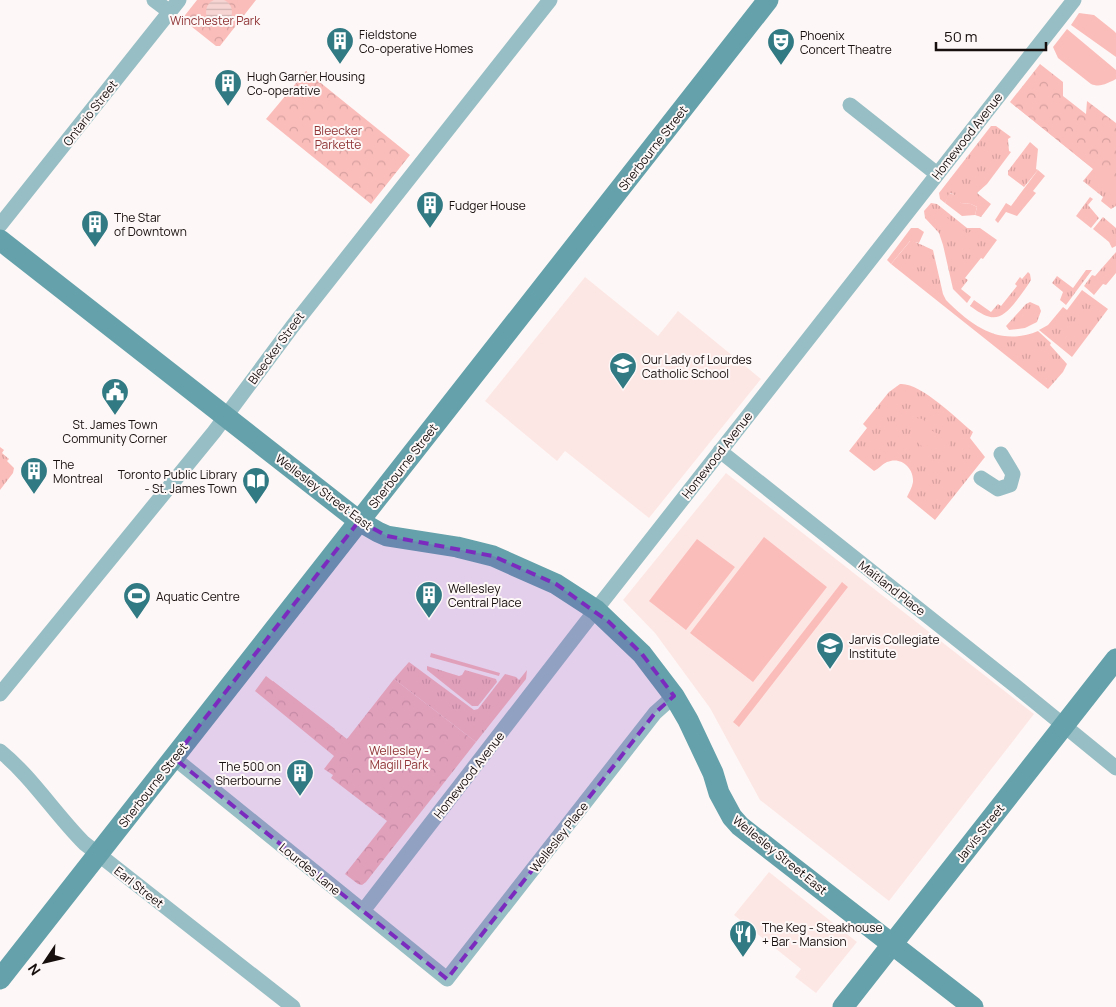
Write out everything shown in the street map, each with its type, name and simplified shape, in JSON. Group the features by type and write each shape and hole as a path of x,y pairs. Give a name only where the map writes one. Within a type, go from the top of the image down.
{"street":[{"path":"154,0 174,6"},
{"name":"Bleecker Street","path":"0,694 226,416 292,326 550,0"},
{"name":"Sherbourne Street","path":"0,979 768,0"},
{"name":"Homewood Avenue","path":"363,911 720,451 1074,0"},
{"name":"Ontario Street","path":"0,225 174,6"},
{"path":"850,105 937,174"},
{"name":"Wellesley Street East","path":"0,240 359,521 387,536 457,547 493,556 529,570 556,584 596,610 642,654 674,696 688,720 712,773 718,793 732,818 973,1007"},
{"name":"Maitland Place","path":"720,451 1116,768"},
{"path":"981,478 998,489 1010,485 1013,474 1001,454"},
{"name":"Jarvis Street","path":"843,1007 1116,659"},
{"name":"Wellesley Place","path":"447,979 660,708 674,696"},
{"name":"Earl Street","path":"0,750 18,765 64,823 84,843 293,1007"},
{"name":"Lourdes Lane","path":"174,758 447,979"}],"highlighted area":[{"path":"359,521 387,536 493,556 556,584 609,622 642,654 674,696 655,713 447,979 174,758"}],"shaded area":[{"path":"219,-1 228,3 232,12 228,21 219,25 210,21 206,12 210,3"},
{"name":"Our Lady of Lourdes Catholic School","path":"585,277 658,336 678,311 761,379 649,518 565,451 557,461 485,401"},
{"name":"Jarvis Collegiate Institute","path":"726,473 1034,714 889,901 760,800 710,708 655,633 623,600"},
{"path":"769,872 857,942 816,993 795,977 801,969 734,915"}],"green space":[{"name":"Winchester Park","path":"197,0 256,0 220,46 216,46 182,19"},
{"path":"1079,13 1094,15 1116,33 1116,57 1071,25"},
{"path":"1067,29 1116,70 1116,79 1101,85 1091,84 1058,58 1053,47"},
{"path":"1040,64 1063,82 1063,96 1086,114 1087,101 1116,123 1116,187 1010,102"},
{"name":"Bleecker Parkette","path":"306,71 410,155 371,204 266,119"},
{"path":"1010,102 1116,162 1116,206 1111,209 1101,201 1103,197 1083,181 1093,169"},
{"path":"991,126 996,126 1011,137 1008,139 1009,151 1011,152 987,184 977,193 991,204 981,217 975,215 977,207 961,203 950,193 945,203 940,199 939,193"},
{"path":"1030,142 1038,149 1036,169 1038,170 1024,187 1008,175 1008,171"},
{"path":"1038,170 1045,176 1033,191 1036,193 1017,216 1006,212 998,223 995,220 1006,203 1011,206"},
{"path":"949,193 958,196 961,203 977,207 975,215 962,216 945,203"},
{"path":"1090,197 1093,199 1088,205 1099,218 1091,228 1076,216"},
{"path":"931,203 937,204 967,228 980,228 997,240 983,259 981,258 965,278 968,280 961,289 971,297 967,303 953,289 939,233 925,218 924,211"},
{"path":"939,210 967,233 972,231 977,234 980,239 976,245 966,244 952,228 936,219 934,217"},
{"path":"1103,217 1116,228 1116,246 1112,248 1109,242 1093,229"},
{"path":"911,228 918,228 924,232 919,243 910,241 891,264 887,260"},
{"path":"911,240 933,250 943,294 946,300 966,318 999,335 1011,337 1038,331 1051,343 1050,345 1067,364 1063,372 1048,389 891,264"},
{"path":"1116,252 1116,273 1094,295 1084,286 1092,275 1095,276"},
{"path":"1086,270 1092,270 1066,305 1060,300 1063,292 1052,283 1057,276 1073,288"},
{"path":"1028,272 1031,280 1011,307 1000,316 990,317 984,315 970,306 974,300 991,312 998,304 1001,306 1017,286 1015,284 1020,277 1022,279"},
{"path":"1082,290 1108,309 1072,357 1039,330 1048,325 1063,307 1067,310"},
{"path":"1030,302 1039,306 1041,311 1037,322 1025,328 1009,330 1006,326"},
{"path":"900,384 908,385 928,395 958,419 973,432 970,438 985,457 935,520 907,497 913,477 906,464 892,461 885,463 874,471 849,451 867,428 863,424 889,392"},
{"path":"916,418 923,419 931,430 948,440 949,448 945,455 925,448 916,441 908,421"},
{"path":"0,447 4,450 2,453 9,459 7,461 14,468 13,473 0,490"},
{"path":"764,537 827,587 753,682 690,633"},
{"path":"697,539 735,567 686,630 649,601"},
{"path":"842,582 848,587 739,727 733,722"},
{"path":"431,653 500,673 499,676 430,657"},
{"path":"409,662 474,710 478,709 505,674 516,677 519,680 527,670 526,679 476,742 394,679"},
{"path":"427,666 459,676 465,670 496,679 497,682 478,706 472,706 427,670"},
{"name":"Wellesley - Magill Park","path":"266,676 347,739 394,679 476,742 362,885 345,874 387,821 331,778 333,775 324,769 334,756 255,691"},
{"path":"273,681 335,729 333,732 271,684"}],"place":[{"name":"Fieldstone Co-operative Homes","path":"340,65"},
{"name":"Phoenix Concert Theatre","path":"781,66"},
{"name":"Hugh Garner Housing Co-operative","path":"228,107"},
{"name":"Fudger House","path":"430,229"},
{"name":"The Star of Downtown","path":"95,248"},
{"name":"Our Lady of Lourdes Catholic School","path":"623,390"},
{"name":"St. James Town Community Corner","path":"115,416"},
{"name":"The Montreal","path":"34,495"},
{"name":"Toronto Public Library - St. James Town","path":"256,505"},
{"name":"Wellesley Central Place","path":"429,619"},
{"name":"Aquatic Centre","path":"137,620"},
{"name":"Jarvis Collegiate Institute","path":"830,670"},
{"name":"The 500 on Sherbourne","path":"300,797"},
{"name":"The Keg - Steakhouse + Bar - Mansion","path":"743,958"}]}
